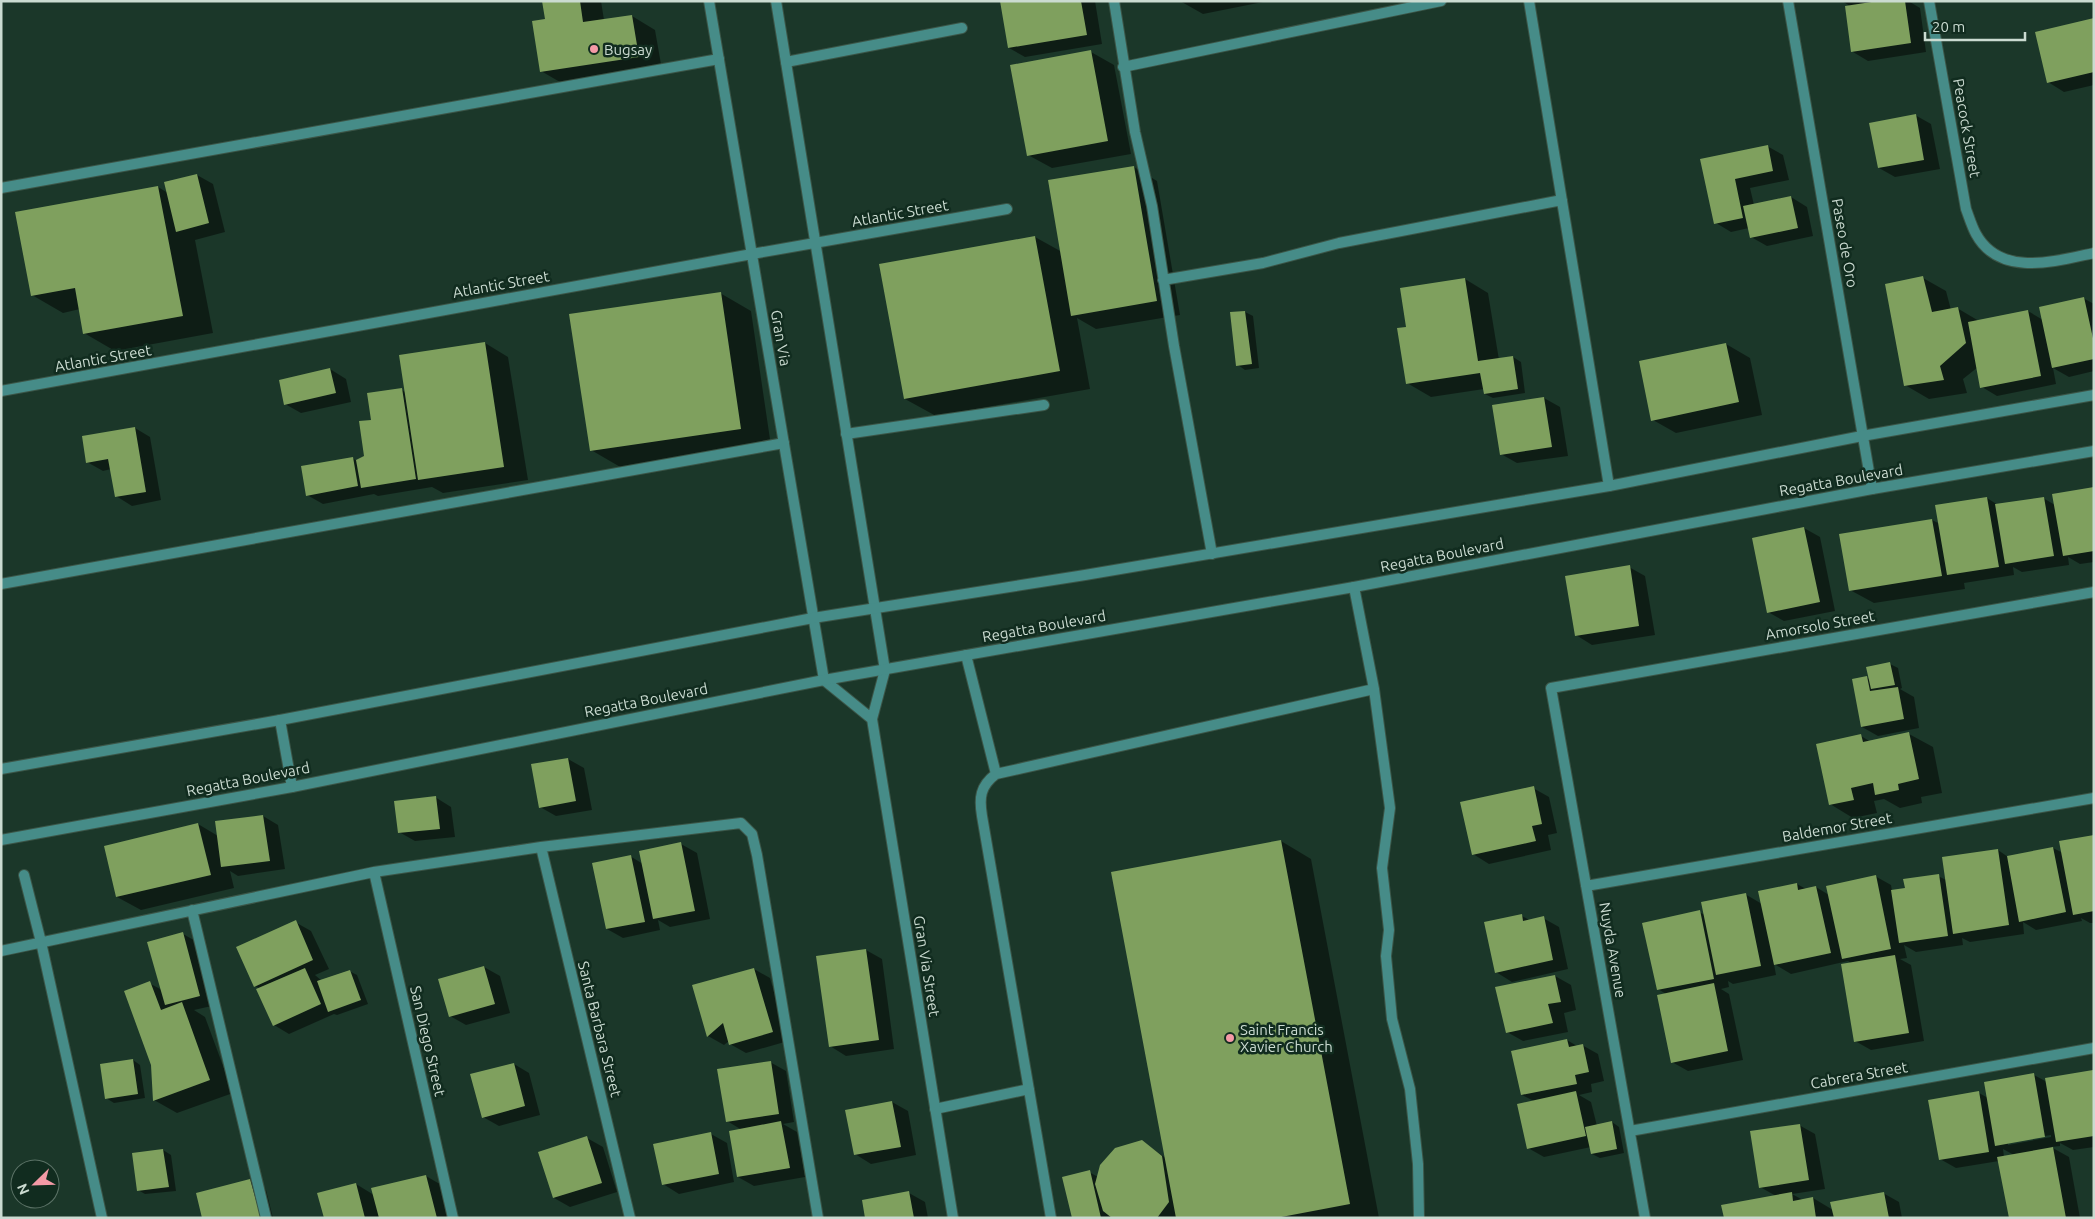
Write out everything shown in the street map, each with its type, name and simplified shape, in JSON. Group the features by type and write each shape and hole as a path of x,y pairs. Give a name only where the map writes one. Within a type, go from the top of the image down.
{"street":[{"name":"Gran Via","path":"709,1 824,680"},
{"path":"776,1 885,670"},
{"path":"1114,1 1123,67 1135,132 1152,206 1212,554"},
{"path":"1123,67 1441,1"},
{"path":"1529,1 1609,486"},
{"name":"Paseo de Oro","path":"1788,1 1872,489"},
{"name":"Peacock Street","path":"1929,1 1966,209 1977,236 1993,253 2020,263 2044,264 2094,253"},
{"path":"786,62 962,28"},
{"path":"1,188 719,59"},
{"path":"1164,280 1263,263 1339,243 1562,200"},
{"name":"Atlantic Street","path":"1,391 1007,209"},
{"path":"1,769 280,720 813,618 1212,554 1609,486 1862,436 2094,395"},
{"path":"846,434 1044,405"},
{"path":"1,584 784,443"},
{"name":"Regatta Boulevard","path":"1,840 292,787 824,680 1354,587 1872,489 2094,452"},
{"path":"1354,587 1374,689 1390,808 1382,868 1389,930 1386,956 1392,1019 1410,1089 1418,1164 1419,1218"},
{"name":"Amorsolo Street","path":"1551,688 2094,592"},
{"path":"966,655 996,774"},
{"name":"Gran Via Street","path":"885,670 872,719 953,1218"},
{"path":"824,680 872,719"},
{"name":"Nuyda Avenue","path":"1551,688 1645,1218"},
{"path":"1051,1218 979,799 983,788 989,779 996,774 1374,689"},
{"path":"280,720 292,787"},
{"name":"Baldemor Street","path":"1586,886 2094,798"},
{"path":"1,951 374,872 541,847 728,823 741,823 752,834 759,865 818,1218"},
{"name":"Santa Barbara Street","path":"541,847 630,1218"},
{"name":"San Diego Street","path":"374,872 453,1218"},
{"path":"24,875 41,942 102,1218"},
{"path":"192,910 266,1218"},
{"name":"Cabrera Street","path":"1630,1131 2094,1048"},
{"path":"935,1109 1029,1089"}],"building":[{"path":"542,1 580,1 583,22 632,15 639,57 540,72 532,21 545,19"},
{"path":"1000,1 1081,1 1087,35 1008,48"},
{"path":"1878,1 1905,1 1911,43 1851,52 1845,6"},
{"path":"2094,18 2094,72 2047,83 2035,32"},
{"path":"1091,50 1108,141 1027,156 1010,65"},
{"path":"1916,114 1924,160 1878,168 1869,123"},
{"path":"1768,145 1773,171 1735,179 1743,218 1714,224 1700,159"},
{"path":"1134,166 1157,301 1071,316 1048,180"},
{"path":"197,174 209,223 176,232 164,182"},
{"path":"158,186 183,316 83,334 75,288 31,296 15,212"},
{"path":"1791,196 1798,228 1750,238 1743,206"},
{"path":"1035,236 1060,371 904,399 879,264"},
{"path":"1923,276 1932,312 1958,307 1966,343 1940,366 1944,380 1904,386 1885,284"},
{"path":"1465,278 1478,361 1513,356 1518,389 1484,394 1480,373 1406,384 1397,328 1406,327 1400,288"},
{"path":"721,292 741,429 590,451 569,314"},
{"path":"2084,297 2094,343 2094,359 2052,368 2039,307"},
{"path":"2028,310 2041,376 1980,388 1968,322"},
{"path":"1245,311 1252,364 1236,366 1230,312"},
{"path":"485,342 504,467 418,480 399,355"},
{"path":"1726,343 1739,402 1651,421 1639,361"},
{"path":"330,368 336,393 284,405 279,380"},
{"path":"402,388 416,479 361,488 356,460 364,456 359,421 371,420 367,393"},
{"path":"1544,397 1552,447 1500,455 1492,405"},
{"path":"135,427 146,492 115,497 108,459 86,463 82,436"},
{"path":"353,457 358,486 306,496 301,466"},
{"path":"2094,487 2094,551 2063,556 2052,494"},
{"path":"1987,497 1999,567 1947,575 1935,505"},
{"path":"2044,497 2054,556 2005,564 1995,504"},
{"path":"1932,519 1942,576 1849,591 1839,534"},
{"path":"1804,527 1820,602 1767,613 1752,538"},
{"path":"1630,565 1639,626 1575,636 1565,576"},
{"path":"1890,662 1895,685 1871,689 1866,667"},
{"path":"1867,676 1870,691 1898,687 1904,719 1861,727 1852,679"},
{"path":"1909,732 1919,779 1898,784 1899,790 1875,795 1873,783 1851,788 1854,800 1829,805 1816,744 1861,734 1863,742"},
{"path":"568,758 576,801 539,808 531,764"},
{"path":"1534,786 1542,824 1532,826 1536,841 1472,855 1460,802"},
{"path":"436,796 440,829 398,833 394,801"},
{"path":"263,815 270,861 221,867 215,821"},
{"path":"198,823 211,875 116,897 104,846"},
{"path":"2094,835 2094,911 2073,915 2059,841"},
{"name":"Saint Francis Xavier Church","path":"1281,840 1350,1204 1276,1218 1176,1218 1111,872"},
{"path":"681,842 695,911 653,919 639,851"},
{"path":"2053,847 2066,912 2019,922 2007,856"},
{"path":"1998,849 2009,925 1953,934 1942,857"},
{"path":"631,855 645,922 606,929 592,863"},
{"path":"1939,874 1948,936 1899,943 1891,890 1905,888 1903,879"},
{"path":"1876,875 1891,949 1842,959 1826,886"},
{"path":"1797,883 1798,890 1816,886 1831,953 1774,965 1758,891"},
{"path":"1746,893 1761,966 1716,975 1701,902"},
{"path":"1700,910 1714,979 1657,990 1642,923"},
{"path":"1522,914 1523,921 1544,916 1553,960 1495,973 1484,922"},
{"path":"296,920 313,960 254,987 236,947"},
{"path":"183,932 200,996 165,1005 147,942"},
{"path":"866,949 879,1040 829,1047 816,956"},
{"path":"1895,955 1909,1033 1854,1042 1841,964"},
{"path":"484,966 495,1004 449,1017 438,979"},
{"path":"305,968 321,1004 273,1026 256,989"},
{"path":"754,968 773,1032 729,1045 723,1023 707,1037 692,985"},
{"path":"350,970 361,1000 328,1012 317,981"},
{"path":"1555,975 1561,1002 1548,1004 1553,1023 1506,1033 1495,987"},
{"path":"150,981 161,1010 182,1002 210,1080 153,1101 151,1065 124,991"},
{"path":"1714,983 1728,1051 1671,1063 1657,995"},
{"path":"1567,1039 1569,1047 1583,1044 1589,1072 1575,1075 1577,1084 1521,1095 1511,1051"},
{"path":"133,1059 138,1094 105,1099 100,1064"},
{"path":"771,1061 779,1114 726,1122 717,1069"},
{"path":"514,1063 525,1106 482,1118 470,1074"},
{"path":"2093,1070 2094,1136 2056,1142 2045,1078"},
{"path":"2034,1073 2045,1137 1995,1146 1984,1082"},
{"path":"1576,1091 1586,1136 1527,1149 1517,1104"},
{"path":"1979,1091 1989,1152 1939,1160 1928,1100"},
{"path":"892,1101 901,1147 854,1155 845,1110"},
{"path":"781,1121 790,1168 737,1177 729,1131"},
{"path":"1612,1121 1617,1149 1591,1154 1585,1127"},
{"path":"1800,1124 1809,1180 1759,1188 1750,1131"},
{"path":"711,1132 719,1174 662,1185 653,1144"},
{"path":"587,1136 602,1183 553,1198 538,1152"},
{"path":"1142,1140 1162,1156 1169,1202 1157,1218 1112,1218 1103,1211 1095,1184 1100,1165 1115,1148"},
{"path":"2053,1147 2066,1218 2009,1218 1997,1157"},
{"path":"163,1149 169,1187 137,1191 132,1153"},
{"path":"1090,1170 1101,1218 1072,1218 1062,1177"},
{"path":"426,1175 437,1218 379,1218 371,1188"},
{"path":"250,1179 261,1218 202,1218 196,1193"},
{"path":"356,1183 365,1218 324,1218 317,1193"},
{"path":"909,1191 914,1218 865,1218 862,1200"},
{"path":"1792,1192 1793,1201 1813,1197 1816,1218 1724,1218 1721,1205"},
{"path":"1884,1192 1889,1218 1834,1218 1830,1202"}],"place":[{"name":"Bugsay","path":"594,49"},
{"name":"Saint Francis Xavier Church","path":"1230,1038"}]}
